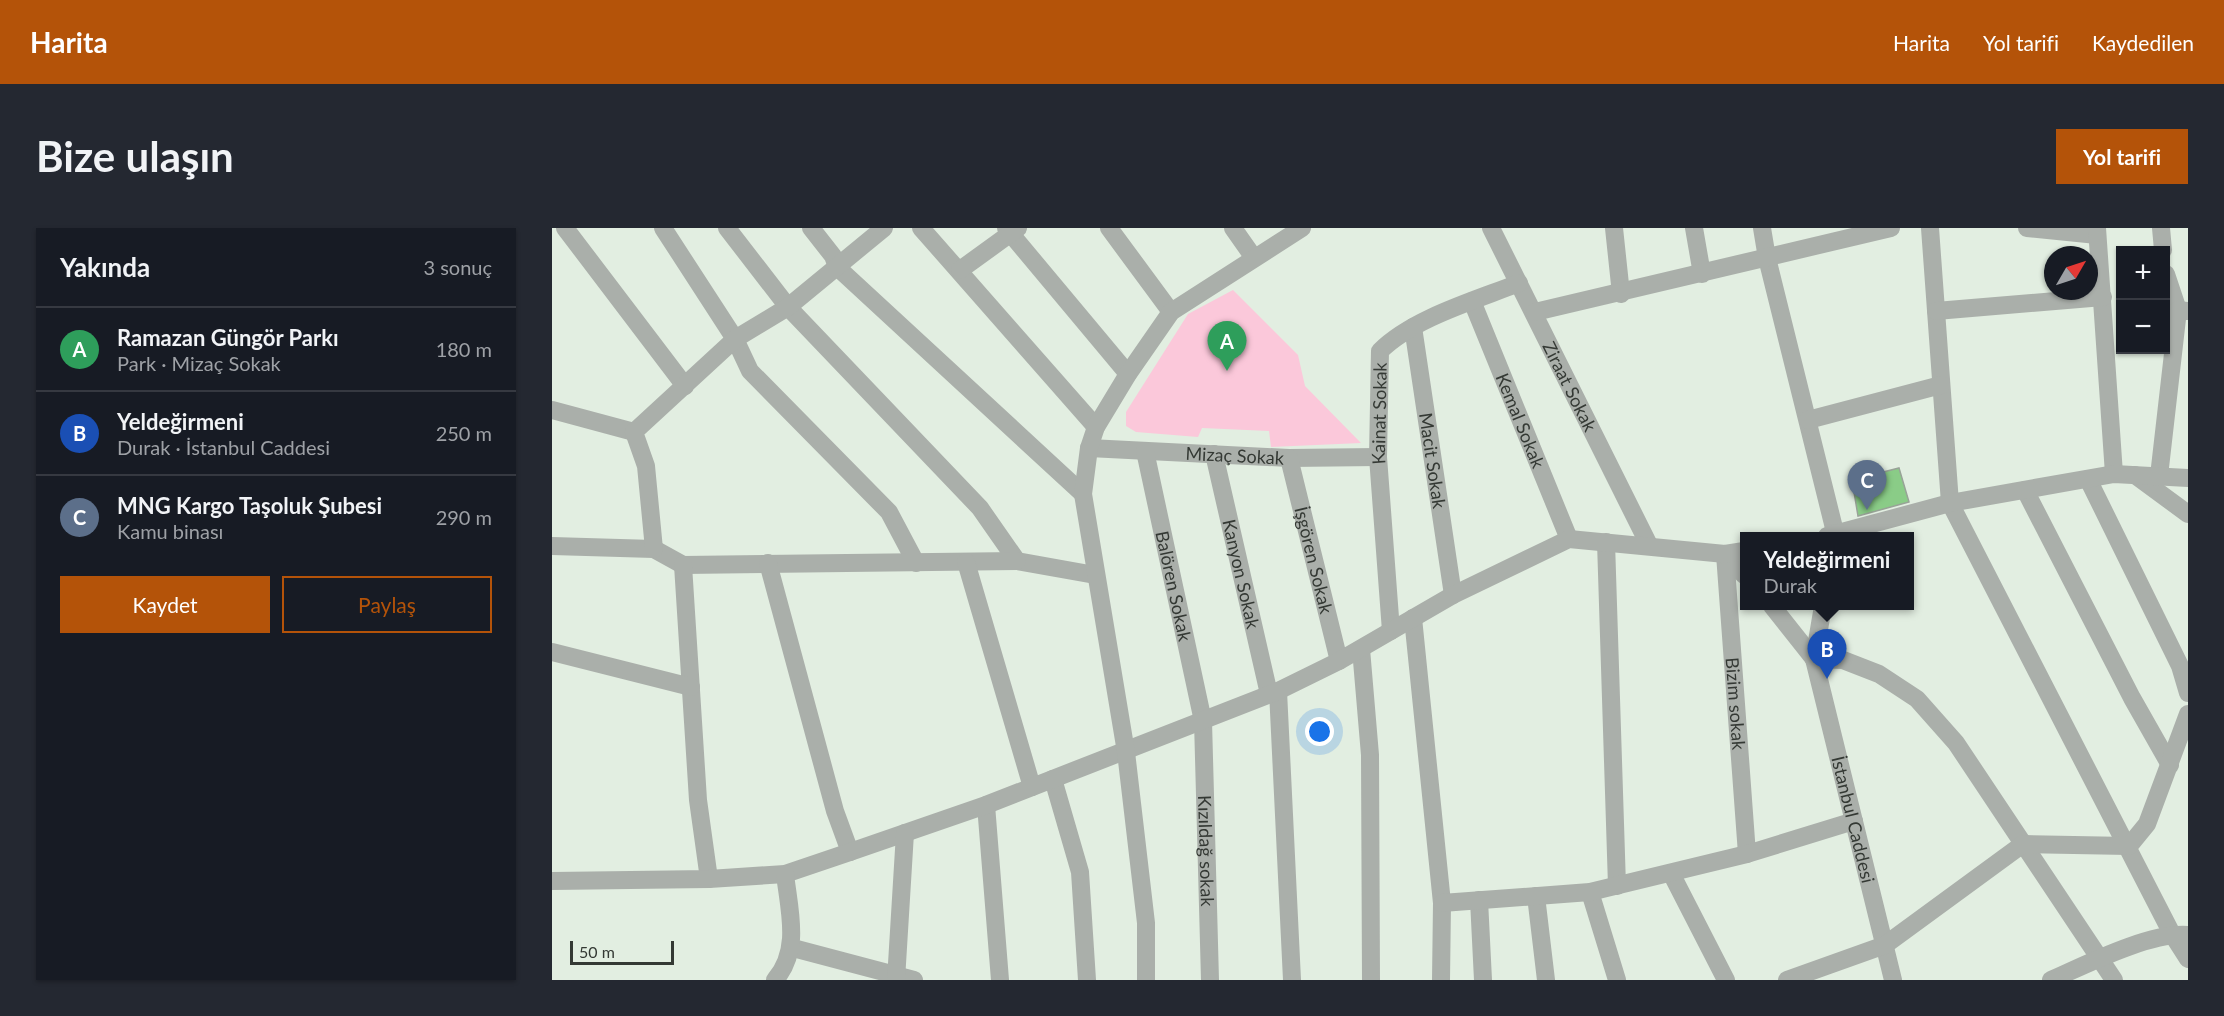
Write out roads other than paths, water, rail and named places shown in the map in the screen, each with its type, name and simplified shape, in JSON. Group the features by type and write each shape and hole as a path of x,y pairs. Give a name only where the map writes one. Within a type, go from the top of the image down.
{"street":[{"path":"565,228 685,386"},
{"path":"663,228 735,339 750,372 890,512 916,563"},
{"path":"727,228 788,307 980,508 1017,561"},
{"path":"811,228 833,256 837,267 1083,494"},
{"path":"634,432 735,339 788,307 884,228"},
{"path":"921,228 1096,427"},
{"path":"1109,228 1170,312"},
{"path":"1233,228 1254,258"},
{"path":"1146,980 1146,923 1126,752 1083,494 1089,448 1096,427 1170,312 1302,228"},
{"name":"Ziraat Sokak","path":"1491,228 1535,312 1649,545"},
{"path":"1614,228 1621,294"},
{"path":"1694,228 1702,274"},
{"path":"1762,228 1767,258 1808,420 1832,532"},
{"path":"1535,312 1621,294 1891,228"},
{"path":"1930,228 1950,503 2129,846 2180,934 2188,959"},
{"path":"2027,228 2097,231 2114,474"},
{"path":"2161,228 2163,246"},
{"path":"960,270 1011,230 1128,374"},
{"path":"2159,476 2183,310 2170,282"},
{"name":"Kainat Sokak","path":"1391,632 1378,457 1380,351 1389,342 1413,327 1519,283"},
{"path":"1936,311 2103,297"},
{"name":"Kemal Sokak","path":"1472,301 1569,539"},
{"name":"Macit Sokak","path":"1413,327 1453,595"},
{"path":"1808,420 1941,385"},
{"path":"552,410 634,432"},
{"path":"634,432 646,466 654,549"},
{"name":"Mizaç Sokak","path":"1089,448 1288,458 1378,457"},
{"name":"Balören Sokak","path":"1145,451 1203,721"},
{"name":"Kanyon Sokak","path":"1214,454 1274,693 1292,980"},
{"name":"İşgören Sokak","path":"1288,458 1339,662"},
{"path":"1847,532 1950,503 2088,478 2114,474 2188,478"},
{"path":"2135,475 2188,514"},
{"path":"2088,478 2180,666 2188,693"},
{"path":"2025,490 2132,698 2170,765"},
{"path":"552,880 709,879 785,874 986,805 1274,693 1339,662 1453,595 1569,539 1725,554 1740,552"},
{"path":"1606,542 1617,886"},
{"path":"552,546 654,549 683,565 1017,561 1095,575"},
{"path":"1725,554 1740,570"},
{"name":"Bizim sokak","path":"1725,554 1747,854"},
{"path":"966,562 1032,787"},
{"path":"768,563 835,811 850,852"},
{"path":"683,565 698,800 709,879"},
{"path":"1775,610 1814,659 1843,660 1879,674 1917,699 1956,743 2114,980"},
{"path":"1814,659 1822,610"},
{"path":"1413,618 1442,903 1441,980"},
{"path":"1361,649 1370,755 1371,980"},
{"path":"552,652 691,687"},
{"name":"İstanbul Caddesi","path":"1814,659 1893,980"},
{"path":"2129,846 2147,824 2188,714"},
{"name":"Kızıldağ sokak","path":"1203,721 1210,980"},
{"path":"1053,779 1080,872 1087,980"},
{"path":"986,805 1000,980"},
{"path":"1442,903 1590,892 1747,854 1854,821"},
{"path":"793,948 902,979 904,834"},
{"path":"1787,980 1884,945 2023,844 2129,846"},
{"path":"1671,873 1726,980"},
{"path":"775,980 783,972 793,948 785,874"},
{"path":"1590,892 1617,980"},
{"path":"1536,896 1546,980"},
{"path":"1479,900 1483,980"},
{"path":"2051,980 2100,958 2180,934"}],"place":[{"name":"Ramazan Güngör Parkı","path":"1227,371"},
{"name":"MNG Kargo Taşoluk Şubesi","path":"1867,510"},
{"name":"Yeldeğirmeni","path":"1827,679"}]}
